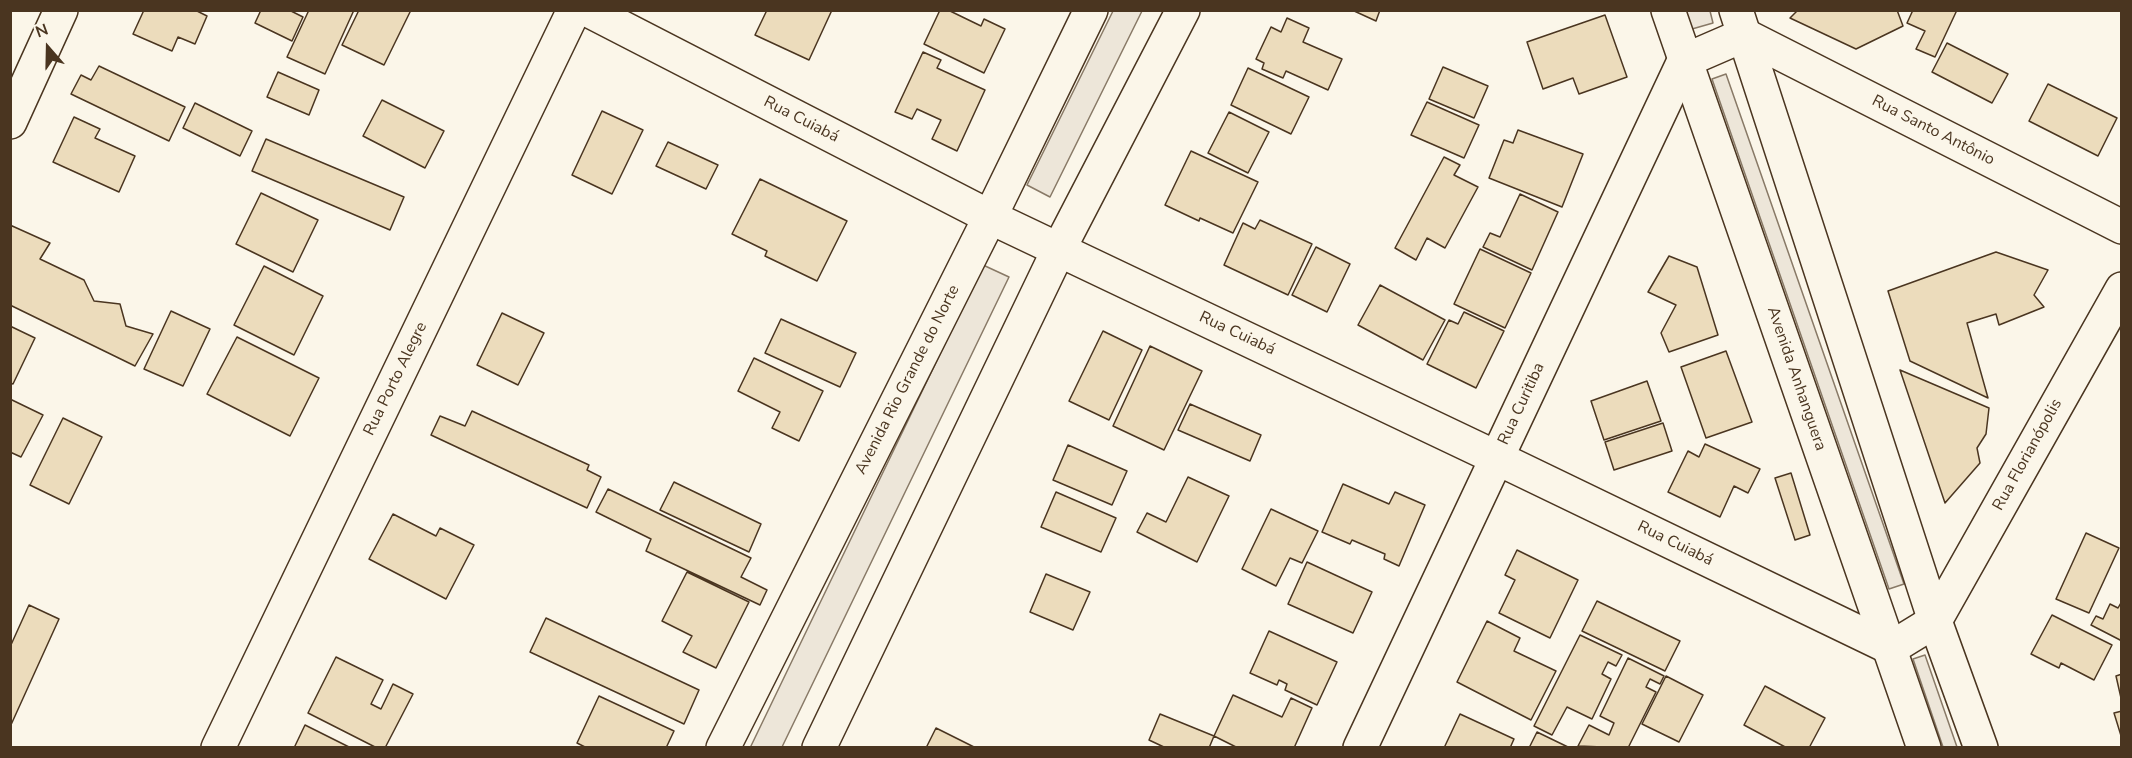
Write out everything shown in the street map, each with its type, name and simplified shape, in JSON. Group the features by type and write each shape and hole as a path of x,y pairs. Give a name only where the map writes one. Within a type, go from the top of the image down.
{"street":[{"path":"10,122 62,10"},
{"name":"Rua Porto Alegre","path":"218,747 574,10"},
{"name":"Rua Cuiabá","path":"588,10 990,217 1890,648"},
{"name":"Avenida Rio Grande do Norte","path":"723,747 990,217 1091,10"},
{"path":"819,747 1059,249 1183,10"},
{"name":"Avenida Anhanguera","path":"1668,10 1890,648 1917,742"},
{"path":"1684,61 1740,23 1935,621 1981,747"},
{"name":"Rua Santo Antônio","path":"1740,23 2121,227"},
{"name":"Rua Curitiba","path":"1360,747 1684,61"},
{"name":"Rua Florianópolis","path":"1935,621 2121,289"},
{"path":"1890,648 1935,621"}],"shaded area":[{"path":"1113,11 1142,11 1050,197 1027,185"},
{"path":"1686,11 1710,11 1713,23 1692,29"},
{"path":"1726,74 1904,584 1889,589 1712,79"},
{"path":"983,265 1009,277 782,747 750,748"},
{"path":"1925,655 1957,747 1943,747 1913,659"}],"building":[{"path":"144,10 195,10 207,16 195,44 178,37 172,51 133,34"},
{"path":"261,10 289,10 303,17 292,41 255,23"},
{"path":"309,10 354,10 325,74 287,57"},
{"path":"359,10 411,10 384,65 342,45"},
{"path":"767,10 832,10 809,60 755,35"},
{"path":"940,10 948,10 981,26 984,19 1005,29 984,73 924,44"},
{"path":"1352,10 1380,10 1376,21"},
{"path":"1798,10 1897,10 1903,26 1856,49 1790,18"},
{"path":"1913,10 1957,10 1935,57 1916,49 1925,31 1907,23"},
{"path":"1605,15 1627,77 1579,94 1573,78 1543,89 1527,42"},
{"path":"1287,18 1309,28 1303,42 1342,59 1328,90 1286,71 1283,78 1262,69 1264,63 1256,59 1271,27 1281,32"},
{"path":"1947,43 2008,74 1992,103 1932,72"},
{"path":"923,52 941,60 937,68 985,90 957,151 932,139 941,120 917,109 912,119 895,112"},
{"path":"99,66 185,107 169,141 71,94 81,75 91,80"},
{"path":"1443,67 1488,86 1474,118 1429,99"},
{"path":"1248,68 1309,97 1291,134 1231,105"},
{"path":"278,72 319,90 309,115 267,97"},
{"path":"2048,84 2117,118 2098,156 2029,121"},
{"path":"382,100 444,131 425,168 363,136"},
{"path":"1427,102 1479,125 1464,158 1411,135"},
{"path":"195,103 252,131 240,156 183,128"},
{"path":"602,111 643,130 612,194 572,175"},
{"path":"1229,112 1269,132 1248,173 1208,153"},
{"path":"74,117 100,129 95,138 135,156 119,192 53,162"},
{"path":"1518,130 1583,154 1562,207 1489,178 1504,140 1513,143"},
{"path":"266,139 404,197 390,230 252,171"},
{"path":"668,142 718,165 706,189 656,166"},
{"path":"1191,151 1258,182 1233,233 1200,218 1199,221 1165,205"},
{"path":"1444,157 1460,165 1454,175 1478,187 1445,248 1427,238 1416,260 1395,248"},
{"path":"760,179 847,221 817,281 765,256 767,251 732,234"},
{"path":"261,193 318,220 293,272 236,244"},
{"path":"1520,194 1558,212 1532,270 1483,247 1490,233 1500,237"},
{"path":"1260,220 1312,244 1288,295 1224,265 1243,223 1255,229"},
{"path":"10,225 50,243 40,259 84,280 94,301 120,304 126,326 153,334 135,366 10,305"},
{"path":"1316,247 1350,264 1327,312 1292,295"},
{"path":"1480,249 1531,273 1505,328 1454,304"},
{"path":"1996,252 2048,270 2034,295 2044,307 1999,325 1996,314 1967,323 1988,398 1910,361 1888,291"},
{"path":"1669,256 1697,267 1718,335 1669,352 1661,333 1676,305 1648,292"},
{"path":"264,266 323,296 294,355 234,325"},
{"path":"1380,285 1445,320 1423,360 1358,325"},
{"path":"171,311 210,329 183,386 144,369"},
{"path":"1464,312 1504,331 1476,388 1427,364 1449,320 1458,324"},
{"path":"502,313 544,333 518,385 477,365"},
{"path":"781,319 856,353 840,387 765,353"},
{"path":"10,326 35,338 13,384 10,383"},
{"path":"1103,331 1142,350 1109,420 1069,401"},
{"path":"237,337 319,378 290,436 207,394"},
{"path":"1150,346 1202,371 1164,450 1113,426"},
{"path":"1726,351 1752,422 1706,438 1681,367"},
{"path":"754,358 823,391 799,441 772,428 780,412 738,391"},
{"path":"1900,370 1989,408 1986,434 1977,448 1980,463 1945,503"},
{"path":"1647,381 1661,421 1604,440 1591,401"},
{"path":"10,399 43,415 21,457 10,452"},
{"path":"1190,404 1261,435 1250,461 1178,430"},
{"path":"472,411 589,465 587,470 601,477 587,508 431,435 440,416 465,426"},
{"path":"63,418 102,437 69,504 30,485"},
{"path":"1663,423 1672,451 1614,470 1605,442"},
{"path":"1705,444 1760,469 1748,493 1734,486 1720,517 1668,492 1688,451 1699,457"},
{"path":"1068,445 1127,471 1112,505 1053,480"},
{"path":"1791,473 1810,535 1795,540 1775,478"},
{"path":"1188,477 1229,496 1197,562 1137,532 1147,513 1166,522"},
{"path":"674,482 761,524 749,552 660,510"},
{"path":"1343,484 1389,504 1395,492 1425,505 1399,566 1384,559 1385,554 1352,540 1350,544 1322,532"},
{"path":"608,489 751,558 741,577 767,590 760,605 646,551 651,539 596,512"},
{"path":"1056,492 1116,518 1101,552 1041,527"},
{"path":"1271,509 1318,531 1302,563 1290,558 1276,586 1242,569"},
{"path":"393,514 436,536 440,528 474,545 446,599 369,559"},
{"path":"2086,533 2119,548 2089,613 2056,599"},
{"path":"1517,550 1578,580 1550,638 1499,613 1515,580 1505,575"},
{"path":"1307,562 1372,592 1353,633 1288,604"},
{"path":"687,572 749,602 716,668 683,652 692,636 662,621"},
{"path":"1046,574 1090,592 1073,630 1030,612"},
{"path":"1597,601 1680,641 1665,671 1582,631"},
{"path":"2122,601 2122,641 2091,625 2096,616 2103,619 2110,604 2118,608"},
{"path":"29,605 59,619 10,727 10,647"},
{"path":"2052,615 2112,645 2094,680 2061,663 2059,668 2031,654"},
{"path":"546,618 699,690 684,724 530,652"},
{"path":"1487,621 1520,638 1514,651 1556,671 1531,720 1457,682"},
{"path":"1269,631 1337,662 1317,705 1285,690 1287,684 1279,680 1277,685 1250,673"},
{"path":"1580,635 1622,655 1616,666 1608,662 1602,674 1611,679 1592,719 1567,707 1552,735 1534,726"},
{"path":"336,657 383,680 371,704 381,709 393,684 413,694 385,748 377,748 308,713"},
{"path":"1628,658 1664,676 1660,684 1650,679 1646,687 1656,692 1628,748 1578,746 1589,725 1609,735 1614,723 1600,716"},
{"path":"2122,674 2122,698 2121,698 2116,676"},
{"path":"1666,676 1703,695 1679,742 1642,724"},
{"path":"1765,686 1825,718 1809,748 1787,748 1744,725"},
{"path":"1233,695 1282,717 1291,698 1312,708 1294,748 1238,748 1214,736"},
{"path":"599,696 674,731 666,748 587,748 577,743"},
{"path":"2122,711 2122,739 2114,713"},
{"path":"1160,714 1214,736 1209,748 1166,748 1149,740"},
{"path":"1460,714 1514,739 1510,748 1444,748"},
{"path":"305,725 351,748 294,748"},
{"path":"936,728 976,748 926,748"},
{"path":"1537,732 1570,748 1529,748"}]}
